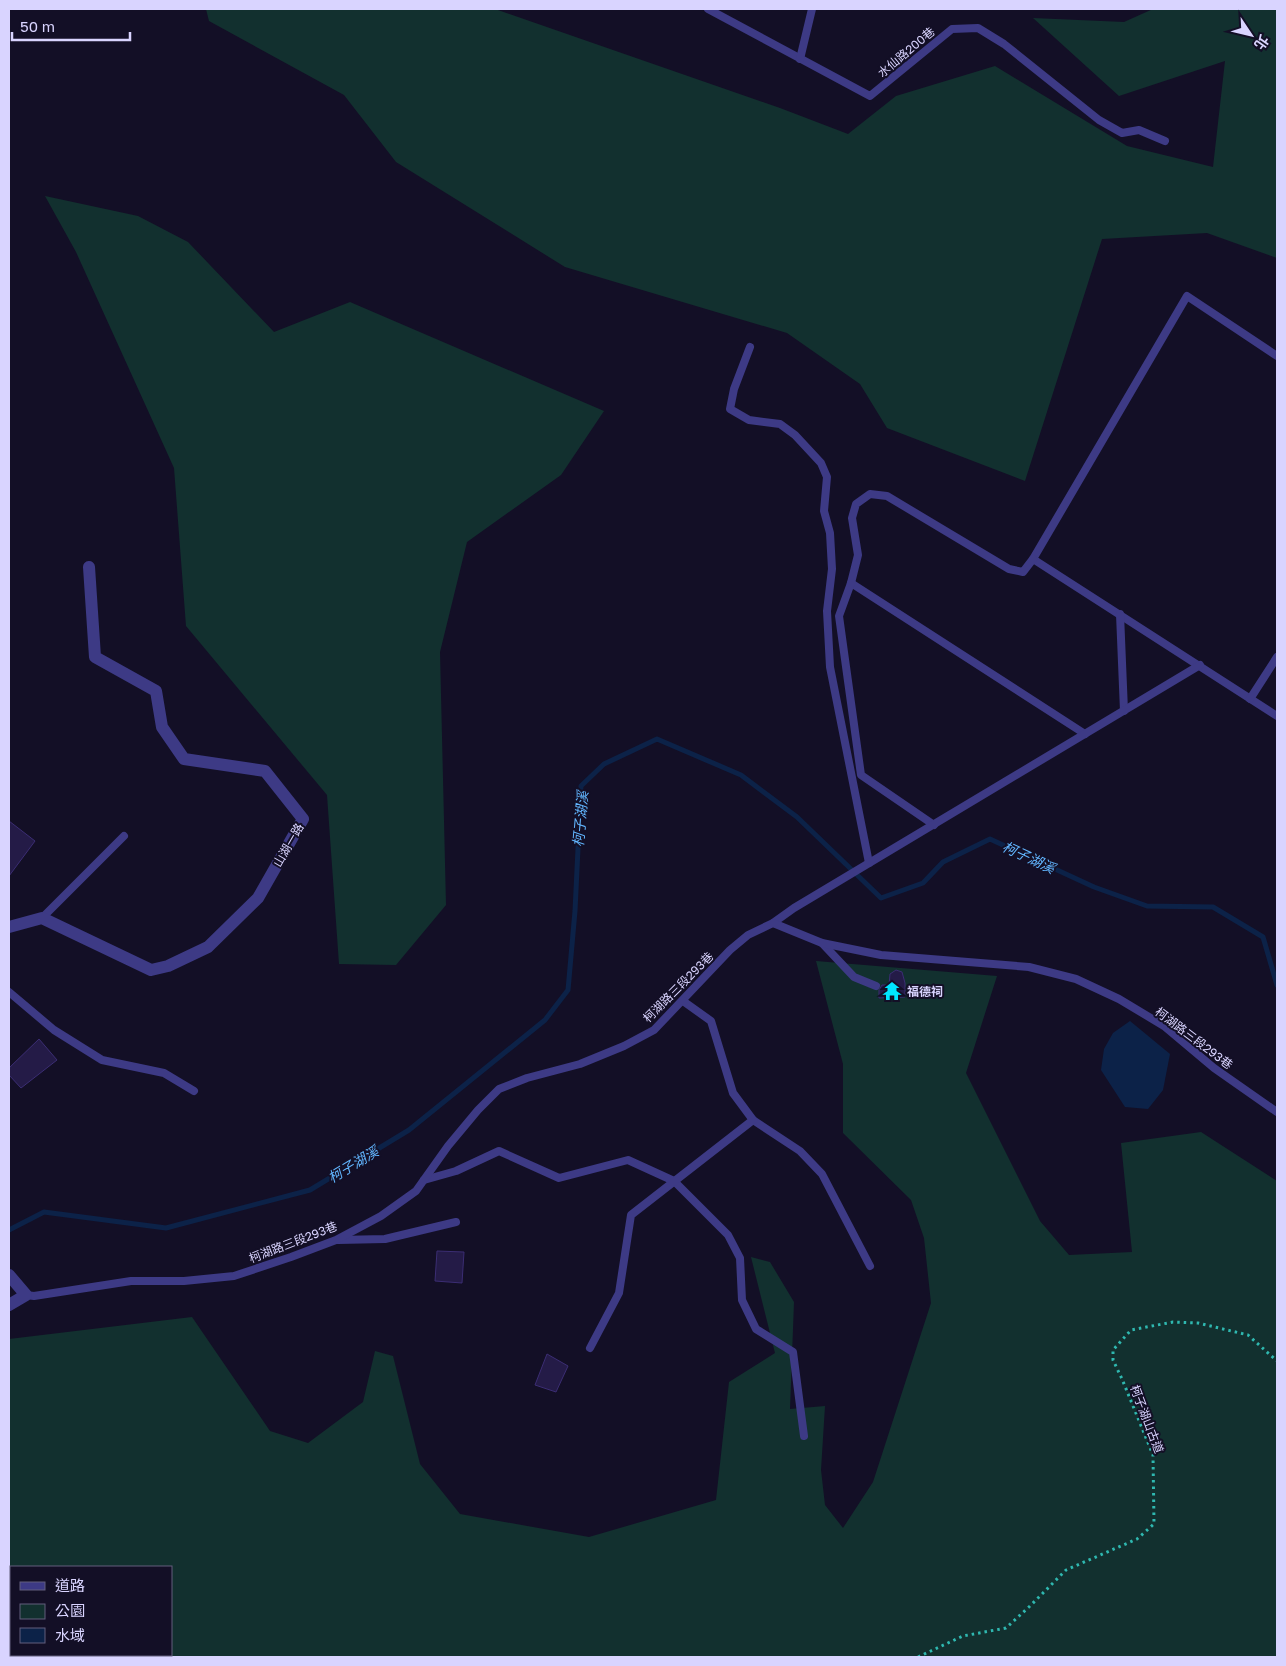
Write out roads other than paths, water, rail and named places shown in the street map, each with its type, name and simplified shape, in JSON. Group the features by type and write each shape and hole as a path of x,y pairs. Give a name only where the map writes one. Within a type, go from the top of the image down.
{"street":[{"name":"山湖一路","path":"42,918 151,970 168,966 208,947 258,898 303,819 265,771 184,759 162,726 156,691 95,657 89,567"},
{"path":"9,927 42,918"},
{"path":"9,1274 26,1295 9,1305"}],"lane":[{"name":"水仙路200巷","path":"708,9 870,96 952,29 978,28 1004,44 1099,120 1122,133 1139,130 1165,141"},
{"path":"800,59 812,9"},
{"path":"934,825 861,775 840,616 858,555 852,518 856,504 870,494 887,496 1009,569 1023,572 1034,558 1187,296 1277,356"},
{"path":"750,347 734,389 730,409 749,420 780,424 795,435 821,463 827,477 824,512 830,533 832,570 828,610 830,667 869,864"},
{"path":"1034,558 1277,716"},
{"path":"850,583 1086,734"},
{"path":"1120,614 1124,711"},
{"path":"1250,699 1277,657"},
{"path":"773,923 794,908 1200,665"},
{"path":"42,918 124,836"},
{"name":"柯湖路三段293巷","path":"26,1295 34,1296 131,1281 184,1281 234,1276 336,1240 382,1216 416,1191 448,1146 478,1110 499,1090 527,1078 580,1064 624,1046 654,1030 730,950 748,935 773,923 822,943 882,956 1029,967 1076,979 1119,999 1164,1026 1214,1068 1277,1112"},
{"path":"822,943 854,977 876,986"},
{"path":"9,992 54,1030 102,1060 164,1073 194,1092"},
{"path":"683,1001 711,1021 732,1092 753,1120 800,1151 822,1174 870,1266"},
{"path":"590,1348 619,1293 630,1215 753,1120"},
{"path":"424,1180 456,1171 499,1151 559,1178 628,1160 674,1181 728,1235 740,1258 742,1300 756,1328 793,1352 804,1436"},
{"path":"336,1240 385,1239 456,1222"}],"water":[{"path":"1130,1021 1170,1054 1163,1090 1148,1109 1125,1107 1101,1070 1104,1049 1113,1033"}],"waterway":[{"name":"柯子湖溪","path":"9,1230 44,1212 166,1228 310,1190 409,1130 545,1020 568,990 575,911 581,786 604,764 657,739 741,775 797,817 881,898 923,883 943,862 990,839 1094,887 1147,906 1213,907 1263,937 1277,985"}],"place":[{"name":"福德祠","path":"892,991"}]}
